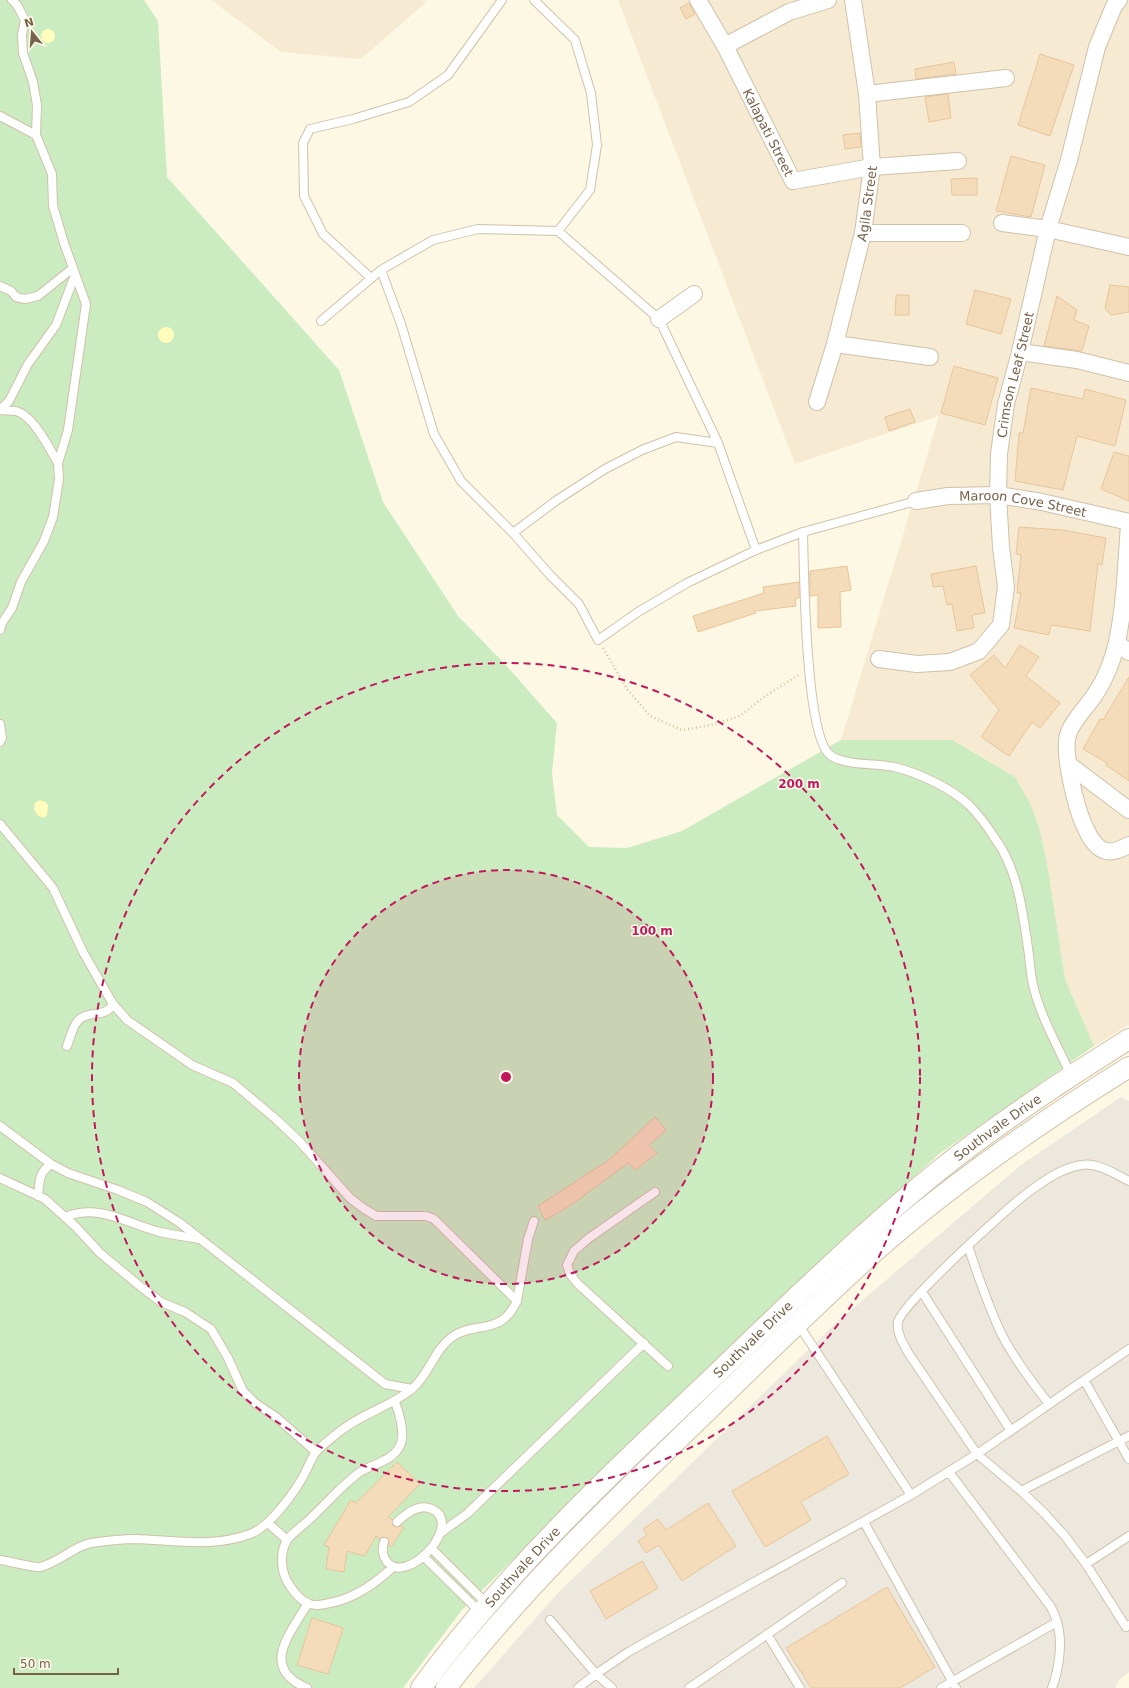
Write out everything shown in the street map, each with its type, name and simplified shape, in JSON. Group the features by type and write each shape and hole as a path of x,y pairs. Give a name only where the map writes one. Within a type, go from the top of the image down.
{"street":[{"name":"Kalapati Street","path":"698,0 725,46 793,181 872,167 958,161"},
{"path":"725,46 785,6 828,0"},
{"name":"Agila Street","path":"817,402 835,344 863,233 872,167 867,94 853,0"},
{"name":"Crimson Leaf Street","path":"878,659 917,664 950,662 979,651 1001,625 1006,587 998,495 999,454 1006,404 1020,352 1048,229 1069,160 1097,47 1114,6 1119,0"},
{"path":"867,94 1006,78"},
{"path":"1002,223 1048,229 1129,247"},
{"path":"863,233 962,233"},
{"path":"659,319 694,294"},
{"path":"835,344 930,357"},
{"path":"1020,352 1077,360 1129,374"},
{"name":"Maroon Cove Street","path":"916,501 948,496 998,495 1042,502 1129,522"},
{"path":"1129,525 1123,647 1108,670 1097,692 1076,719 1068,733 1066,750 1068,764 1086,831 1096,844 1106,851 1118,850 1129,845"},
{"path":"1068,764 1129,810"},
{"name":"Southvale Drive","path":"446,1688 503,1618 578,1537 791,1316 861,1237 940,1169 1004,1120 1071,1075 1129,1039"},
{"name":"Southvale Drive","path":"421,1688 454,1645 485,1609 562,1524 639,1447 791,1316 875,1252 954,1186 1018,1138 1129,1067"}],"lane":[{"path":"1,625 12,608 21,582 44,541 53,517 59,479 58,463 68,430 86,304 53,206 52,174 36,134 37,105 33,82 23,53 22,35 24,20 17,5 12,0"},
{"path":"371,278 323,234 304,196 303,143 310,129 353,119 409,102 448,76 502,0"},
{"path":"534,0 574,40 591,93 597,145 590,190 558,231"},
{"path":"0,116 36,134"},
{"path":"321,321 381,270 433,240 478,229 558,231 659,319 718,442 756,550"},
{"path":"381,270 401,324 434,434 461,481 513,533 550,575 579,604 598,640 638,612 687,583 756,550 804,532 916,501"},
{"path":"0,286 11,291 16,297 25,299 38,296 74,271"},
{"path":"0,410 9,401 28,364 56,325 74,271"},
{"path":"0,410 17,412 25,416 44,438 58,463"},
{"path":"513,533 557,500 605,469 642,450 676,437 718,442"},
{"path":"804,532 804,580 810,670 815,720 820,739 828,753 837,760 895,767 937,782 969,805 995,838 1012,869 1024,918 1033,987 1042,1013 1071,1075"},
{"path":"0,724 2,738 0,742"},
{"path":"0,824 53,888 83,952 113,1004 127,1020 192,1065 233,1084 300,1142 350,1198 363,1208 376,1216 426,1216 434,1219 517,1301"},
{"path":"68,1046 77,1022 85,1016 106,1013 111,1009 113,1004"},
{"path":"0,1126 51,1164 68,1173 118,1190 147,1202 180,1222 385,1384 412,1389"},
{"path":"38,1196 40,1177 43,1170 51,1164"},
{"path":"1129,1181 1097,1166 1082,1165 1063,1170 1028,1192 968,1246 922,1292 902,1315 898,1322 898,1330 902,1340 977,1454 1021,1491 1044,1513 1086,1564 1126,1627 1129,1625"},
{"path":"0,1178 45,1199 100,1252 141,1287 161,1302 184,1312 211,1329 228,1358 243,1391 255,1403 276,1417 316,1452"},
{"path":"655,1192 589,1238 574,1251 567,1265 570,1274 578,1284 668,1366"},
{"path":"65,1217 77,1212 100,1213 114,1216 159,1232 201,1239"},
{"path":"0,1560 39,1568 89,1543 133,1539 198,1543 224,1541 251,1534 268,1522 303,1476 316,1452 340,1431 364,1415 395,1402 412,1389 419,1382 443,1345 448,1341 462,1333 498,1323 506,1319 513,1310 517,1301 528,1240 534,1221"},
{"path":"968,1246 984,1295 1003,1336 1026,1375 1049,1404"},
{"path":"922,1292 1011,1430"},
{"path":"791,1316 911,1494"},
{"path":"384,1542 382,1550 384,1556 393,1567 401,1568 409,1566 423,1556 431,1548 442,1532 468,1513 644,1343"},
{"path":"578,1688 630,1651 864,1522 948,1472 977,1454 1129,1348"},
{"path":"1084,1380 1129,1459"},
{"path":"393,1567 366,1589 354,1596 336,1602 317,1605 308,1603 294,1591 286,1580 282,1566 284,1549 288,1540 342,1486 362,1472 386,1460 396,1452 402,1442 401,1422 395,1402"},
{"path":"1021,1491 1129,1436"},
{"path":"948,1472 1051,1607 1057,1622 1059,1639 1058,1662 1052,1688"},
{"path":"397,1522 413,1510 421,1507 430,1508 438,1514 443,1521 442,1532"},
{"path":"268,1522 288,1540"},
{"path":"864,1522 954,1684"},
{"path":"1086,1564 1129,1536"},
{"path":"431,1548 485,1609"},
{"path":"423,1556 485,1609"},
{"path":"689,1688 842,1583"},
{"path":"307,1688 296,1684 287,1676 282,1666 281,1654 286,1640 308,1603"},
{"path":"550,1620 596,1674 612,1688"},
{"path":"941,1688 954,1684 1057,1622"},
{"path":"767,1634 800,1688"}],"path":[{"path":"598,640 608,659 628,689 650,716 682,730 711,725 740,716 764,697 798,675 810,670"}],"shaded area":[{"path":"211,0 426,0 424,4 361,59 281,52"},
{"path":"618,0 1129,0 1129,1025 1094,1046 1065,979 1047,863 1039,827 1031,805 952,740 841,740 939,416 795,464"},
{"path":"1121,1097 1129,1101 1129,1672 1119,1680 1115,1688 474,1688 557,1594 837,1322 1021,1165"}],"green space":[{"path":"0,0 144,0 158,21 167,177 339,370 383,502 458,616 505,664 557,723 552,773 557,815 589,847 627,848 682,831 841,740 952,740 1015,777 1031,805 1039,827 1047,863 1065,979 1094,1046 939,1154 803,1278 697,1378 462,1610 403,1688 0,1688"}],"sand":[{"path":"45,29 51,29 55,33 55,39 51,43 45,43 41,39 41,33"},
{"path":"166,327 173,332 174,335 169,342 166,343 159,338 158,335 163,328"},
{"path":"40,800 48,805 47,815 44,818 37,815 34,809 35,803"}],"building":[{"path":"689,3 695,14 686,19 680,8"},
{"path":"1040,54 1074,65 1050,136 1018,125"},
{"path":"954,62 956,74 916,79 915,69"},
{"path":"948,94 951,118 929,122 925,97"},
{"path":"860,133 861,147 845,149 843,135"},
{"path":"1011,156 1045,165 1031,217 996,211"},
{"path":"977,178 977,195 952,195 951,179"},
{"path":"1110,285 1129,287 1129,312 1111,315 1105,308"},
{"path":"975,290 1011,299 1001,334 966,324"},
{"path":"896,295 909,295 909,315 895,315"},
{"path":"1057,296 1077,310 1074,320 1089,326 1082,351 1044,346"},
{"path":"954,366 998,378 985,425 941,413"},
{"path":"1031,388 1083,399 1085,389 1126,400 1115,446 1077,436 1063,490 1015,481 1019,433 1023,433"},
{"path":"910,409 915,422 889,431 885,417"},
{"path":"1114,452 1129,456 1129,501 1101,489"},
{"path":"1019,527 1062,530 1106,538 1102,565 1098,564 1090,631 1051,625 1049,635 1014,628 1021,593 1017,593 1021,555 1016,554"},
{"path":"847,566 851,590 840,592 841,627 818,628 818,595 810,596 810,571"},
{"path":"976,566 985,613 972,615 974,628 957,631 952,604 947,605 943,586 933,587 931,574"},
{"path":"799,582 799,598 795,599 796,606 755,611 756,613 698,632 693,616 764,593 763,587"},
{"path":"1020,645 1039,657 1026,676 1060,703 1040,728 1032,722 1009,756 981,737 999,710 970,675 994,655 1005,668"},
{"path":"1129,677 1129,781 1106,765 1107,763 1083,749 1100,719 1103,720"},
{"path":"655,1117 666,1130 649,1145 657,1153 635,1170 628,1163 568,1207 545,1220 538,1206 609,1160"},
{"path":"827,1436 849,1474 801,1502 811,1520 765,1547 732,1491"},
{"path":"397,1462 420,1484 388,1517 392,1519 393,1526 404,1527 391,1547 387,1538 383,1537 380,1539 376,1536 365,1556 347,1551 344,1572 326,1569 329,1547 324,1545 351,1500 356,1503"},
{"path":"708,1503 736,1546 682,1581 659,1545 646,1553 638,1541 647,1535 643,1529 658,1519 666,1530"},
{"path":"642,1561 658,1588 606,1619 590,1591"},
{"path":"887,1587 935,1667 900,1688 811,1688 786,1648"},
{"path":"312,1618 343,1628 328,1674 297,1665"}]}
